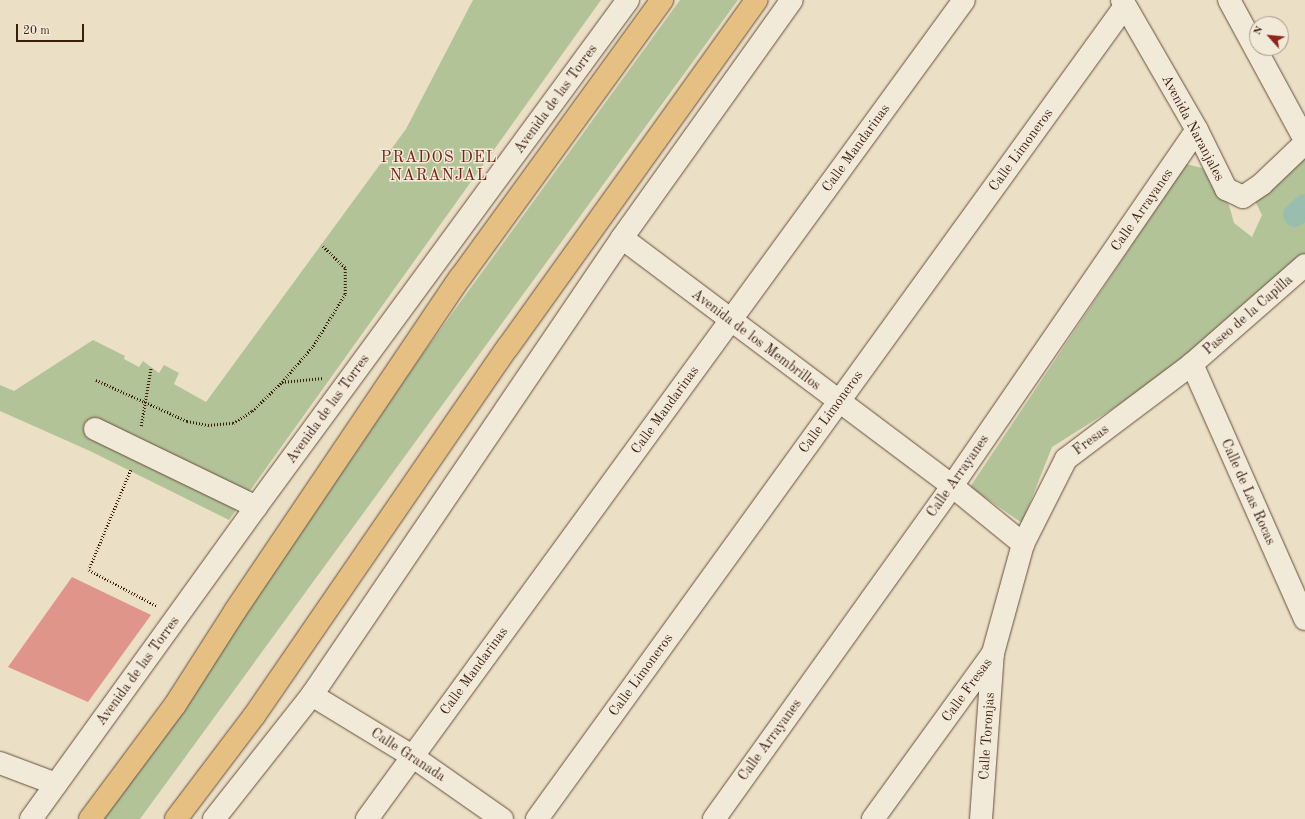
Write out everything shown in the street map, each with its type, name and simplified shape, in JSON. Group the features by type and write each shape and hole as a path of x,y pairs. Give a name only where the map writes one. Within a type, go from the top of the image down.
{"main road":[{"name":"Avenida de las Torres","path":"90,819 174,705 235,611 460,278 662,0"},
{"path":"176,819 254,716 503,353 756,0"}],"street":[{"name":"Avenida de las Torres","path":"31,819 256,507 628,0"},
{"path":"214,819 312,696 622,238 792,0"},
{"name":"Calle Mandarinas","path":"367,819 964,0"},
{"path":"1229,0 1305,140"},
{"name":"Avenida Naranjales","path":"1123,3 1197,130 1226,189 1243,197 1262,184 1305,143"},
{"name":"Calle Limoneros","path":"537,819 838,402 1123,3"},
{"name":"Calle Arrayanes","path":"714,819 952,486 1197,130"},
{"name":"Avenida de los Membrillos","path":"622,238 730,321 952,486 1023,544"},
{"name":"Paseo de la Capilla","path":"1192,364 1305,265"},
{"name":"Fresas","path":"1023,544 1066,459 1192,364"},
{"name":"Calle de Las Rocas","path":"1192,364 1305,619"},
{"path":"95,429 256,507"},
{"name":"Calle Fresas","path":"873,819 994,653 1023,544"},
{"name":"Calle Toronjas","path":"981,819 994,653"},
{"name":"Calle Granada","path":"312,696 412,756 502,819"},
{"path":"0,763 56,784"}],"path":[{"path":"96,380 187,421 208,425 232,423 252,411 282,382 313,346 345,294 345,268 320,245"},
{"path":"151,367 134,461 89,570 177,616"}],"green space":[{"path":"473,0 601,0 229,520 90,451 0,411 0,385 14,391 93,340 125,356 124,359 139,367 143,361 159,373 164,365 179,373 174,384 206,402 406,129"},
{"path":"680,0 738,0 140,819 95,819 220,653 419,359"},
{"path":"1305,158 1305,258 1190,360 1052,447 1022,523 970,487 1186,164 1202,168 1229,205 1234,223 1252,237 1262,215 1255,201"}],"building":[{"path":"72,577 151,615 88,702 8,667"}],"waterway":[{"path":"1295,215 1305,206"}],"district":[{"name":"PRADOS DEL NARANJAL","path":"439,167"}]}
